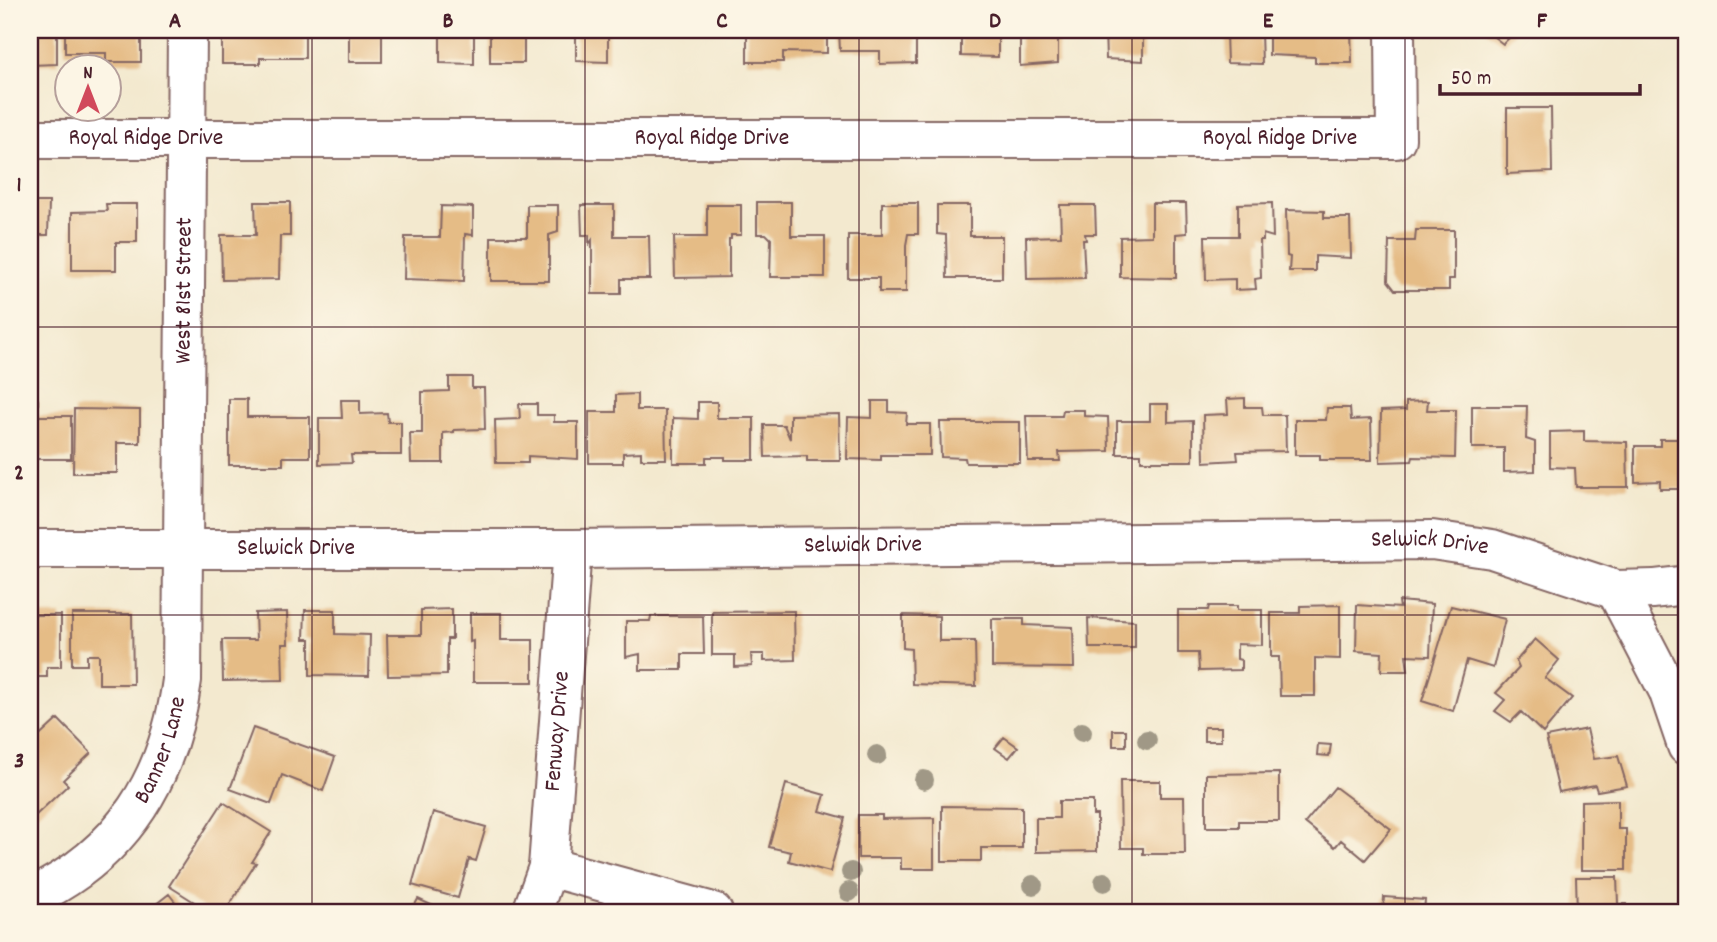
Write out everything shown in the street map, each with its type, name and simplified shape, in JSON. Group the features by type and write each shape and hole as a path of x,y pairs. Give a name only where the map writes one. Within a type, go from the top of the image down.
{"street":[{"name":"West 81st Street","path":"183,549 187,30"},
{"name":"Royal Ridge Drive","path":"30,139 1396,138 1395,30"},
{"name":"Selwick Drive","path":"30,549 572,549 1432,540 1492,549 1616,590 1687,585"},
{"name":"Banner Lane","path":"30,898 71,874 115,836 136,811 158,771 177,716 182,680 183,549"},
{"name":"Fenway Drive","path":"532,912 548,867 572,549"},
{"path":"1616,590 1668,690 1687,746"},
{"path":"548,867 713,912"}],"building":[{"path":"30,30 57,30 57,52 52,52 52,64 30,65"},
{"path":"65,30 141,30 141,62 122,62 122,52 65,52"},
{"path":"222,30 305,30 305,58 260,58 260,64 222,64"},
{"path":"349,30 382,32 382,62 349,62"},
{"path":"440,30 474,32 474,64 440,63"},
{"path":"524,30 524,63 490,63 490,32"},
{"path":"585,30 608,30 608,62 576,61 576,33 585,33"},
{"path":"747,30 827,30 827,53 783,52 783,62 747,62"},
{"path":"839,30 916,30 916,63 880,64 880,51 840,51"},
{"path":"961,30 998,30 998,57 961,56"},
{"path":"1020,30 1090,30 1090,33 1058,32 1058,63 1020,66"},
{"path":"1105,30 1143,30 1143,61 1106,59"},
{"path":"1194,30 1261,32 1262,64 1227,63 1226,33 1194,33"},
{"path":"1269,30 1351,30 1352,63 1315,63 1315,57 1269,55"},
{"path":"1485,30 1517,30 1503,44"},
{"path":"1507,108 1551,108 1552,172 1507,174"},
{"path":"30,202 49,202 48,235 30,235"},
{"path":"255,202 290,202 290,236 280,236 279,279 222,280 221,235 256,235"},
{"path":"757,202 791,202 791,236 825,236 825,277 770,277 771,239 766,234 757,234"},
{"path":"882,203 918,203 918,234 908,234 906,245 906,292 879,292 879,278 848,278 848,235 882,235"},
{"path":"1152,203 1186,203 1187,233 1176,234 1176,278 1120,277 1120,237 1152,236"},
{"path":"1272,203 1273,237 1263,234 1263,240 1260,240 1261,278 1255,279 1256,289 1235,290 1235,279 1206,280 1205,236 1238,236 1238,204"},
{"path":"106,204 137,204 137,242 116,242 116,270 72,270 72,212 107,211"},
{"path":"527,205 558,205 558,232 549,235 549,281 491,281 491,237 527,237"},
{"path":"581,205 614,205 614,236 649,236 650,279 621,279 621,294 592,294 592,240 589,244 589,235 582,235"},
{"path":"707,205 741,205 741,235 731,235 729,239 729,277 675,278 674,237 707,237"},
{"path":"937,205 970,205 970,236 1002,236 1002,278 947,278 946,235 937,234"},
{"path":"1060,205 1095,205 1096,234 1085,234 1086,240 1083,240 1085,278 1027,279 1026,237 1061,236"},
{"path":"441,206 473,207 473,235 465,234 464,281 404,279 405,237 440,237"},
{"path":"1286,210 1324,211 1324,218 1350,218 1351,258 1315,256 1315,271 1289,271"},
{"path":"1416,230 1454,230 1454,279 1449,279 1449,290 1395,290 1388,281 1389,241 1415,241"},
{"path":"449,377 472,377 472,388 484,388 485,429 443,433 443,463 411,463 410,433 422,433 422,392 449,391"},
{"path":"637,394 637,410 665,410 666,459 641,459 641,452 623,453 623,463 589,463 589,412 616,412 616,395"},
{"path":"1245,398 1245,407 1262,407 1263,415 1285,415 1286,451 1237,452 1238,460 1204,462 1203,415 1228,414 1227,399"},
{"path":"229,399 247,399 247,417 310,417 310,457 283,457 283,465 229,465"},
{"path":"30,400 38,400 38,416 71,416 71,459 30,459"},
{"path":"341,400 360,400 360,414 387,413 388,422 401,422 401,455 351,455 352,463 319,464 319,418 342,418"},
{"path":"872,401 889,401 889,412 907,413 906,424 930,424 930,455 881,455 881,460 847,459 848,417 872,418"},
{"path":"1428,401 1427,410 1456,410 1455,458 1413,457 1412,461 1380,462 1381,411 1406,410 1406,402"},
{"path":"698,402 717,402 717,418 754,418 754,460 706,457 706,463 673,463 673,418 698,419"},
{"path":"519,404 537,404 537,415 554,415 554,422 578,422 578,459 528,456 528,463 496,463 495,420 520,419"},
{"path":"1150,404 1168,404 1168,422 1193,421 1193,461 1141,461 1141,454 1117,454 1117,421 1150,421"},
{"path":"1472,406 1527,406 1526,439 1535,442 1535,471 1504,472 1504,448 1472,448"},
{"path":"1327,408 1350,408 1351,420 1371,419 1372,460 1320,460 1320,455 1295,455 1295,420 1326,420"},
{"path":"74,409 140,410 140,443 117,443 117,473 73,473"},
{"path":"1063,410 1084,410 1084,416 1108,417 1109,451 1059,452 1060,461 1028,461 1026,416 1062,416"},
{"path":"839,414 840,461 807,461 807,456 765,457 764,425 784,425 790,439 790,415"},
{"path":"940,422 1020,422 1020,463 966,463 965,458 941,457"},
{"path":"1584,431 1584,441 1627,442 1628,487 1576,487 1575,468 1550,467 1550,432"},
{"path":"1660,439 1687,439 1687,489 1660,489 1660,481 1635,482 1635,446 1660,446"},
{"path":"1399,601 1432,604 1430,656 1406,655 1408,671 1381,671 1382,653 1356,651 1357,605 1400,608"},
{"path":"1340,605 1340,659 1315,658 1315,696 1280,696 1279,657 1271,657 1271,613 1300,613 1300,606"},
{"path":"1209,606 1237,606 1237,610 1262,610 1262,645 1237,644 1237,659 1241,660 1241,670 1199,671 1198,653 1178,653 1178,610 1208,610"},
{"path":"1451,606 1505,619 1493,668 1467,660 1453,711 1422,701"},
{"path":"452,609 452,639 447,639 447,675 388,676 387,635 421,635 421,610"},
{"path":"305,610 335,610 335,634 370,635 369,676 310,675 310,639 304,639"},
{"path":"794,611 795,660 764,661 764,654 751,654 752,666 735,667 735,655 712,655 712,612"},
{"path":"287,612 288,644 282,644 283,680 223,681 222,640 256,640 255,613"},
{"path":"470,613 501,613 501,640 533,640 533,682 473,682"},
{"path":"72,614 132,614 133,684 99,684 99,655 87,655 87,665 72,665"},
{"path":"30,615 61,615 61,667 47,667 47,677 30,677"},
{"path":"903,615 939,616 939,641 975,641 976,686 912,684 911,649 903,648"},
{"path":"651,616 703,616 704,654 682,654 682,670 640,670 640,654 626,657 626,621 650,621"},
{"path":"1088,618 1135,621 1135,648 1089,648"},
{"path":"992,619 1024,619 1024,625 1073,627 1074,668 992,667"},
{"path":"1535,639 1559,660 1545,678 1572,698 1543,733 1521,712 1511,722 1495,711 1505,700 1496,693 1519,668 1516,661"},
{"path":"58,719 91,753 63,780 68,785 36,815 30,809 30,738 33,742"},
{"path":"1204,727 1221,727 1221,741 1204,741"},
{"path":"253,728 335,757 323,791 282,775 271,804 230,789"},
{"path":"1587,729 1594,759 1618,756 1627,786 1597,791 1595,785 1559,792 1546,737"},
{"path":"1113,730 1126,730 1126,746 1113,746"},
{"path":"1004,737 1018,747 1009,758 995,748"},
{"path":"1318,744 1331,745 1329,756 1317,755"},
{"path":"1279,773 1279,821 1239,821 1239,827 1206,827 1206,774"},
{"path":"1120,781 1160,781 1160,797 1184,797 1185,854 1143,854 1143,848 1121,848"},
{"path":"786,784 825,795 820,811 845,818 830,872 789,861 791,852 769,847"},
{"path":"1335,787 1391,829 1365,860 1341,840 1335,847 1305,823"},
{"path":"1618,800 1618,829 1626,829 1626,870 1581,870 1581,801"},
{"path":"1059,801 1093,801 1093,815 1097,815 1097,851 1036,852 1036,818 1059,818"},
{"path":"223,802 271,832 252,862 256,863 225,912 210,912 169,886"},
{"path":"942,806 1022,807 1022,848 981,848 981,861 942,861"},
{"path":"433,812 486,827 476,861 469,859 458,898 412,885"},
{"path":"858,815 882,815 882,819 934,818 934,869 901,869 901,858 858,858"},
{"path":"1576,877 1617,877 1618,904 1626,904 1626,912 1577,912"},
{"path":"169,894 183,912 146,912"},
{"path":"1384,897 1425,900 1424,912 1383,912"},
{"path":"418,899 446,912 411,912"}]}
